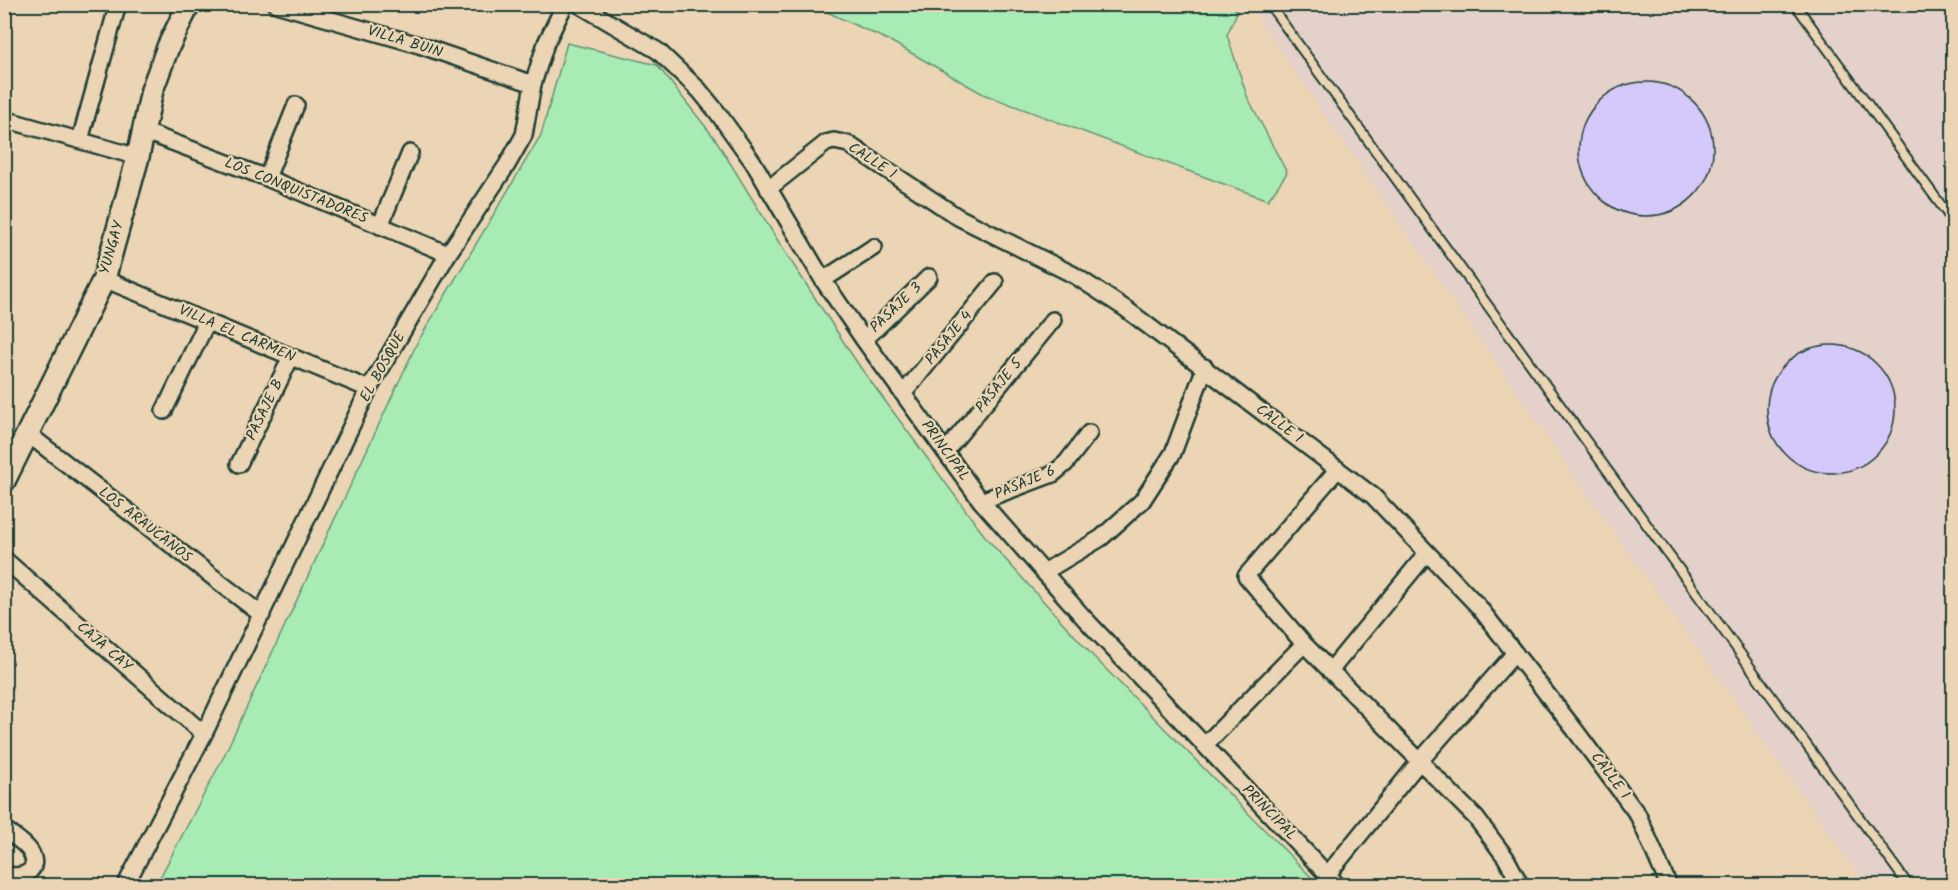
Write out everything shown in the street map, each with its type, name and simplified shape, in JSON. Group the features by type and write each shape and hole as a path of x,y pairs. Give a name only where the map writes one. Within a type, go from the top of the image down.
{"street":[{"path":"80,140 118,4"},
{"name":"YUNGAY","path":"4,481 104,279 138,157 147,110 159,70 189,4"},
{"name":"VILLA BUIN","path":"276,4 419,45 533,84"},
{"name":"EL BOSQUE","path":"125,885 204,734 369,390 448,254 507,165 524,135 533,84 546,43 565,4"},
{"name":"PRINCIPAL","path":"578,4 658,51 699,90 747,153 823,280 864,340 981,501 1084,619 1333,880"},
{"path":"267,178 296,105"},
{"path":"4,119 138,157"},
{"name":"LOS CONQUISTADORES","path":"143,131 267,178 448,254"},
{"name":"CALLE 1","path":"768,189 826,143 834,141 848,144 958,217 1074,275 1126,309 1373,496 1478,606 1515,653 1638,815 1669,885"},
{"path":"380,226 410,153"},
{"path":"823,280 874,247"},
{"name":"PASAJE 3","path":"864,340 929,277"},
{"name":"VILLA EL CARMEN","path":"104,279 369,390"},
{"name":"PASAJE 4","path":"903,394 995,282"},
{"name":"PASAJE 5","path":"945,452 1053,320"},
{"path":"164,411 207,322"},
{"name":"PASAJE B","path":"239,464 291,357"},
{"path":"1044,572 1101,538 1142,501 1173,453 1205,367"},
{"name":"PASAJE 6","path":"981,501 1053,474 1066,463 1089,433"},
{"name":"LOS ARAUCANOS","path":"28,434 262,615"},
{"path":"1338,469 1246,576 1304,644 1476,818 1492,837 1521,885"},
{"path":"1330,671 1427,553"},
{"name":"CAJA CAY","path":"4,559 204,734"},
{"path":"1205,745 1304,644"},
{"path":"1333,880 1419,762 1515,653"},
{"path":"4,874 17,878 25,875 31,869 34,860 30,850 6,833"}],"lane":[{"path":"1269,4 1909,885"},
{"path":"1795,4 1953,223"}],"shaded area":[{"path":"1249,5 1953,5 1953,885 1866,885 1587,494"}],"green space":[{"path":"812,5 1232,5 1237,12 1227,35 1247,96 1287,173 1268,200 983,94 892,42"},
{"path":"567,43 657,65 716,140 783,249 860,367 987,539 1094,657 1319,885 156,885 222,760 417,343 541,135"}],"building":[{"path":"1646,82 1672,87 1693,102 1708,123 1713,149 1708,175 1693,196 1672,211 1646,216 1620,211 1599,196 1584,175 1579,149 1584,123 1599,102 1620,87"},
{"path":"1831,345 1856,349 1877,363 1891,384 1895,409 1891,434 1877,455 1856,469 1831,473 1806,469 1785,455 1771,434 1767,409 1771,384 1785,363 1806,349"}]}
